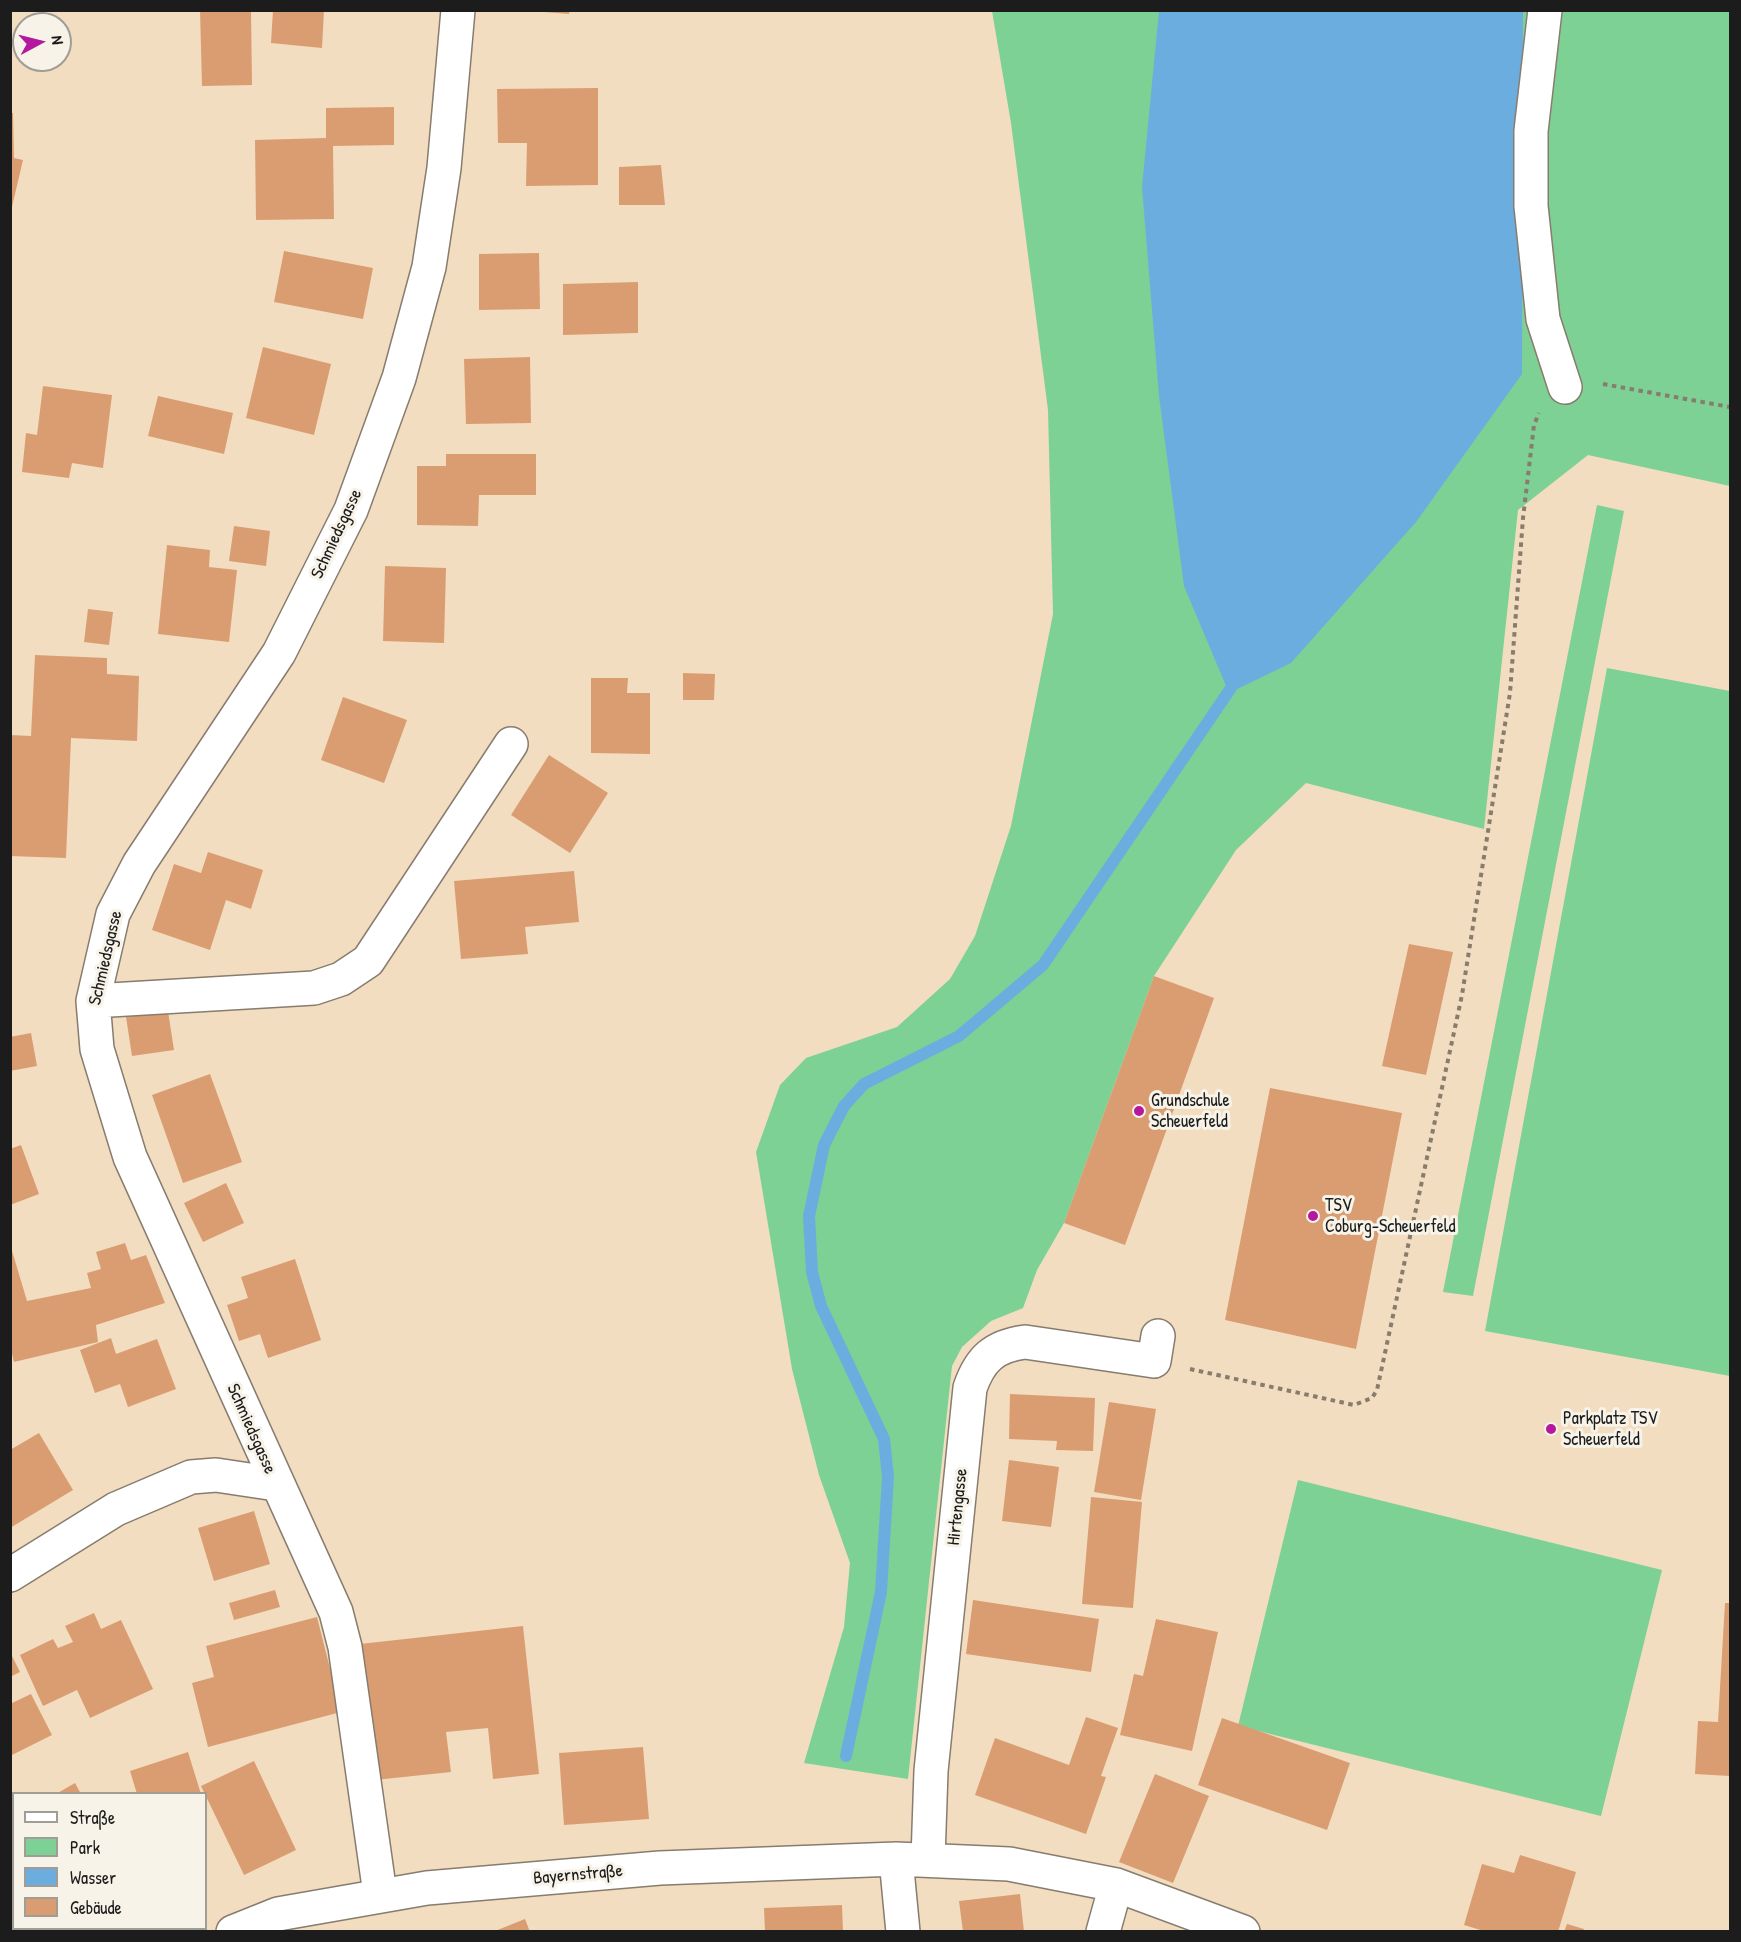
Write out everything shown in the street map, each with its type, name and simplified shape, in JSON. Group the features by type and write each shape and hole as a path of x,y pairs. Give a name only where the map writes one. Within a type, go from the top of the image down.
{"street":[{"name":"Schmiedsgasse","path":"380,1894 345,1647 336,1612 276,1484 130,1157 97,1049 93,1001 113,914 139,864 279,653 355,499 399,378 429,267 444,168 458,10"},
{"path":"1545,10 1531,131 1531,206 1543,319 1565,387"},
{"path":"93,1001 314,987 341,979 368,961 511,744"},
{"name":"Hirtengasse","path":"903,1932 912,1859 931,1772 970,1388 976,1369 991,1354 1007,1345 1025,1342 1156,1348"},
{"path":"10,1575 116,1509 190,1477 216,1475 276,1484"},
{"name":"Bayernstraße","path":"233,1932 278,1914 380,1894 427,1888 660,1868 912,1859 1009,1864 1116,1885 1243,1932"},
{"path":"1103,1932 1116,1885"}],"path":[{"path":"1156,1348 1354,1405 1372,1398 1377,1390 1462,995 1510,693 1523,518 1534,425 1544,402 1554,392 1577,384 1608,385 1731,406"}],"green space":[{"path":"992,11 1730,11 1730,486 1588,455 1518,510 1484,829 1306,783 1236,850 1154,976 1064,1223 1037,1270 1023,1308 991,1321 962,1347 952,1366 908,1779 804,1763 844,1627 850,1563 819,1475 792,1369 756,1152 780,1085 806,1058 897,1027 950,979 975,936 1011,826 1053,614 1048,410 1011,123"},
{"path":"1597,505 1624,511 1473,1296 1443,1292"},
{"path":"1607,668 1730,691 1730,1376 1485,1331"},
{"path":"1298,1480 1662,1570 1601,1816 1238,1726"}],"water":[{"path":"1159,11 1523,11 1522,374 1416,522 1291,663 1229,693 1184,586 1159,396 1142,187"}],"building":[{"path":"200,10 251,10 252,85 202,86"},
{"path":"273,10 324,10 322,48 271,43"},
{"path":"519,10 570,10 569,14"},
{"path":"598,88 598,185 526,186 527,143 498,143 497,89"},
{"path":"394,107 394,145 333,146 334,219 256,220 255,140 326,138 326,108"},
{"path":"10,113 13,113 14,158 23,160 11,211"},
{"path":"661,165 665,205 619,205 619,167"},
{"path":"284,251 373,268 363,319 274,302"},
{"path":"539,253 540,309 479,310 479,254"},
{"path":"638,282 638,333 563,335 563,284"},
{"path":"263,347 331,364 314,435 246,418"},
{"path":"530,357 531,423 466,424 464,359"},
{"path":"43,386 112,395 103,468 72,463 69,478 22,472 26,433 37,435"},
{"path":"158,396 233,413 224,454 148,436"},
{"path":"446,454 536,454 536,495 479,495 478,526 417,525 417,466 446,466"},
{"path":"234,526 270,531 266,566 229,561"},
{"path":"167,545 210,550 209,567 237,570 229,642 158,634"},
{"path":"385,566 446,568 444,643 383,641"},
{"path":"88,609 113,612 109,645 84,642"},
{"path":"35,655 107,658 107,674 139,676 137,741 71,738 66,858 10,856 10,735 31,736"},
{"path":"683,673 715,674 714,700 683,700"},
{"path":"591,678 628,678 627,693 650,693 650,754 591,753"},
{"path":"343,697 407,720 384,783 321,760"},
{"path":"549,755 608,793 570,853 511,815"},
{"path":"208,852 263,870 251,909 226,900 210,950 152,930 174,864 201,873"},
{"path":"574,871 579,922 525,927 528,954 461,959 454,881"},
{"path":"1409,944 1453,952 1426,1075 1382,1066"},
{"name":"Grundschule Scheuerfeld","path":"1154,976 1214,998 1125,1245 1064,1223"},
{"path":"168,1011 174,1050 132,1056 126,1017"},
{"path":"31,1033 37,1066 10,1071 10,1037"},
{"path":"210,1074 242,1162 183,1183 152,1095"},
{"name":"TSV Coburg-Scheuerfeld","path":"1270,1088 1402,1113 1356,1349 1225,1320"},
{"path":"21,1145 39,1194 10,1205 10,1149"},
{"path":"226,1183 244,1223 203,1242 184,1203"},
{"path":"125,1243 131,1260 146,1255 165,1303 96,1325 98,1342 14,1362 10,1345 10,1244 27,1301 91,1288 87,1273 101,1269 96,1252"},
{"path":"295,1259 321,1340 268,1358 260,1334 239,1341 227,1305 248,1298 241,1277"},
{"path":"111,1338 116,1354 157,1339 176,1389 128,1407 120,1384 95,1393 80,1350"},
{"path":"1010,1394 1095,1398 1093,1451 1056,1450 1057,1441 1009,1439"},
{"path":"1109,1402 1156,1409 1141,1500 1094,1492"},
{"path":"39,1433 73,1490 10,1528 10,1450"},
{"path":"1009,1460 1059,1467 1051,1527 1002,1521"},
{"path":"1091,1497 1142,1502 1133,1608 1082,1604"},
{"path":"254,1511 270,1564 214,1581 198,1528"},
{"path":"275,1590 280,1607 234,1620 229,1603"},
{"path":"973,1600 1099,1619 1091,1672 966,1654"},
{"path":"1725,1603 1730,1603 1730,1776 1695,1774 1698,1721 1718,1722"},
{"path":"94,1613 101,1629 121,1620 153,1689 90,1718 77,1690 43,1706 20,1655 53,1639 58,1648 73,1642 65,1626"},
{"path":"317,1617 341,1712 208,1747 192,1683 214,1677 206,1646"},
{"path":"1156,1619 1218,1632 1192,1751 1120,1735 1134,1674 1143,1676"},
{"path":"523,1626 539,1774 493,1779 488,1728 446,1732 451,1772 375,1780 360,1644"},
{"path":"10,1652 20,1672 10,1677"},
{"path":"31,1694 52,1735 10,1756 10,1704"},
{"path":"1086,1717 1118,1728 1101,1776 1106,1777 1086,1834 975,1795 995,1738 1069,1765"},
{"path":"1222,1718 1350,1763 1327,1830 1198,1785"},
{"path":"643,1747 649,1819 564,1825 559,1753"},
{"path":"188,1752 200,1792 136,1792 130,1771"},
{"path":"254,1761 296,1850 244,1875 207,1798 207,1792 204,1792 201,1786"},
{"path":"1155,1774 1209,1796 1173,1883 1119,1862"},
{"path":"75,1783 80,1792 59,1792"},
{"path":"1520,1855 1576,1872 1558,1932 1487,1932 1464,1925 1482,1864 1514,1873"},
{"path":"1020,1894 1024,1932 963,1932 959,1901"},
{"path":"842,1905 843,1932 765,1932 764,1908"},
{"path":"525,1919 530,1932 495,1932 495,1931"},
{"path":"1567,1924 1584,1929 1583,1932 1564,1932"},
{"path":"76,1930 154,1930 155,1932 77,1932"}],"waterway":[{"path":"846,1756 881,1592 888,1477 884,1439 821,1306 812,1272 809,1216 824,1145 844,1106 864,1084 959,1036 1043,965 1237,679"}],"place":[{"name":"Grundschule Scheuerfeld","path":"1139,1111"},
{"name":"TSV Coburg-Scheuerfeld","path":"1313,1216"},
{"name":"Parkplatz TSV Scheuerfeld","path":"1551,1429"}]}
